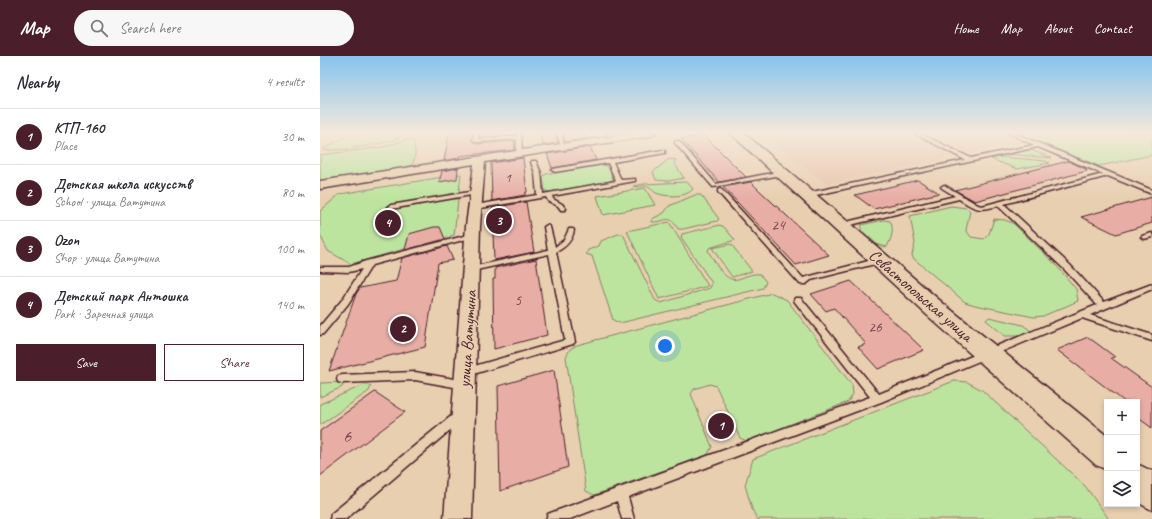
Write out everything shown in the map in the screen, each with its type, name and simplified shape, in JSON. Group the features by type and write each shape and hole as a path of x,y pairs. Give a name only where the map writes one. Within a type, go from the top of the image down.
{"main road":[{"name":"Севастопольская улица","path":"761,155 881,259 936,310 1104,452"},
{"path":"1140,483 1152,493"}],"street":[{"path":"320,185 515,155"},
{"name":"улица Ватутина","path":"458,519 462,413 472,269 472,236 480,160"}],"lane":[{"path":"555,170 648,155"},
{"path":"688,155 715,186 782,173"},
{"path":"959,155 970,160"},
{"path":"807,195 995,155"},
{"path":"1062,155 1152,192"},
{"path":"610,161 618,182"},
{"path":"534,162 538,173 540,196"},
{"path":"944,187 976,207 982,208 1109,174"},
{"path":"391,207 540,196 633,180"},
{"path":"720,191 803,282 808,278 881,259"},
{"path":"548,194 550,200 560,205 563,209"},
{"path":"842,225 959,197"},
{"path":"999,203 1067,267 1102,306"},
{"path":"342,379 374,376 415,376 465,379 570,342 547,227"},
{"path":"472,269 552,251 563,246 569,239 571,230"},
{"path":"1144,237 1152,235"},
{"path":"320,269 330,267 341,270 354,269 369,263 472,236"},
{"path":"320,332 345,302 369,263"},
{"path":"553,519 877,399 1152,286"},
{"path":"798,300 877,399"},
{"path":"1081,315 1152,338"},
{"path":"336,519 462,413"},
{"path":"621,493 628,519"}],"shaded area":[{"path":"789,155 966,155 826,184"}],"green space":[{"path":"320,155 415,155 415,158 412,164 404,169 320,182"},
{"path":"1014,155 1043,155 1052,158"},
{"path":"1070,155 1152,155 1152,155 1099,166"},
{"path":"1002,157 1045,161 1050,163 1017,169 991,159"},
{"path":"669,159 676,160 674,163 684,178 669,181 656,180 653,172"},
{"path":"603,164 608,167 613,179 610,181 550,192 545,191 543,177 546,174"},
{"path":"461,174 454,235 351,264 328,251 320,235 320,211 340,194"},
{"path":"687,182 693,189 686,194 676,196 656,193 645,186 633,186 644,184"},
{"path":"645,188 655,205 603,215 597,196"},
{"path":"695,195 701,195 719,219 717,221 683,229 678,229 670,220 652,222 652,219 664,213 669,206"},
{"path":"951,206 966,208 970,211 966,230 971,237 984,239 989,234 994,219 1005,220 1014,224 1055,264 1076,289 1078,301 1043,316 1034,317 965,302 913,258 912,255 915,243 910,216"},
{"path":"884,220 890,221 892,227 891,237 887,247 878,245 861,230 861,225"},
{"path":"669,222 708,286 659,299 627,231"},
{"path":"720,225 724,227 735,240 709,248 708,251 720,270 728,278 733,279 760,274 766,282 763,288 620,323 613,320 592,256 586,254 588,250 599,246 601,241 618,234 623,234 655,300 661,303 710,288 712,283 681,237 682,234"},
{"path":"731,244 752,271 732,277 712,248"},
{"path":"772,293 787,300 852,385 853,394 848,402 747,441 740,438 716,386 710,384 694,389 691,394 712,447 707,455 594,495 586,491 566,357 570,349 577,345"},
{"path":"989,317 1023,325 1031,331 1022,336 1005,336 986,320"},
{"path":"954,381 967,382 982,390 1085,486 1109,519 757,519 752,509 745,485 753,459"},
{"path":"345,382 342,387 320,397 320,383"},
{"path":"364,385 371,386 369,391 320,425 320,404"}],"building":[{"path":"445,155 472,155 459,156 459,158 444,161"},
{"path":"547,155 594,155 596,160 552,168"},
{"path":"695,155 724,155 746,177 719,182"},
{"path":"523,158 527,192 525,195 492,201 491,163"},
{"path":"1068,161 1086,169 1087,171 975,201 955,190"},
{"path":"458,168 457,179 439,182 442,171"},
{"path":"918,180 939,193 874,209 855,195"},
{"path":"751,182 829,255 796,265 723,187"},
{"path":"1152,197 1152,223 1116,234 1081,217"},
{"path":"526,202 534,252 494,260 492,208"},
{"path":"434,227 440,227 445,239 405,250 409,234"},
{"path":"447,246 453,260 438,263 425,347 329,371 356,294 360,288 396,281 402,258"},
{"path":"536,259 547,335 494,349 493,279 495,279 495,268"},
{"path":"851,281 924,350 878,369 858,347 866,344 834,308 826,311 811,294"},
{"path":"1088,337 1115,357 1111,358 1152,387 1152,428 1140,419 1140,399 1121,399 1057,350"},
{"path":"554,370 568,467 500,491 498,386"},
{"path":"375,392 405,412 320,476 320,431"}],"place":[{"name":"Ozon","path":"499,221"},
{"name":"Детский парк Антошка","path":"388,223"},
{"name":"Детская школа искусств","path":"403,329"},
{"name":"КТП-160","path":"721,426"}]}
